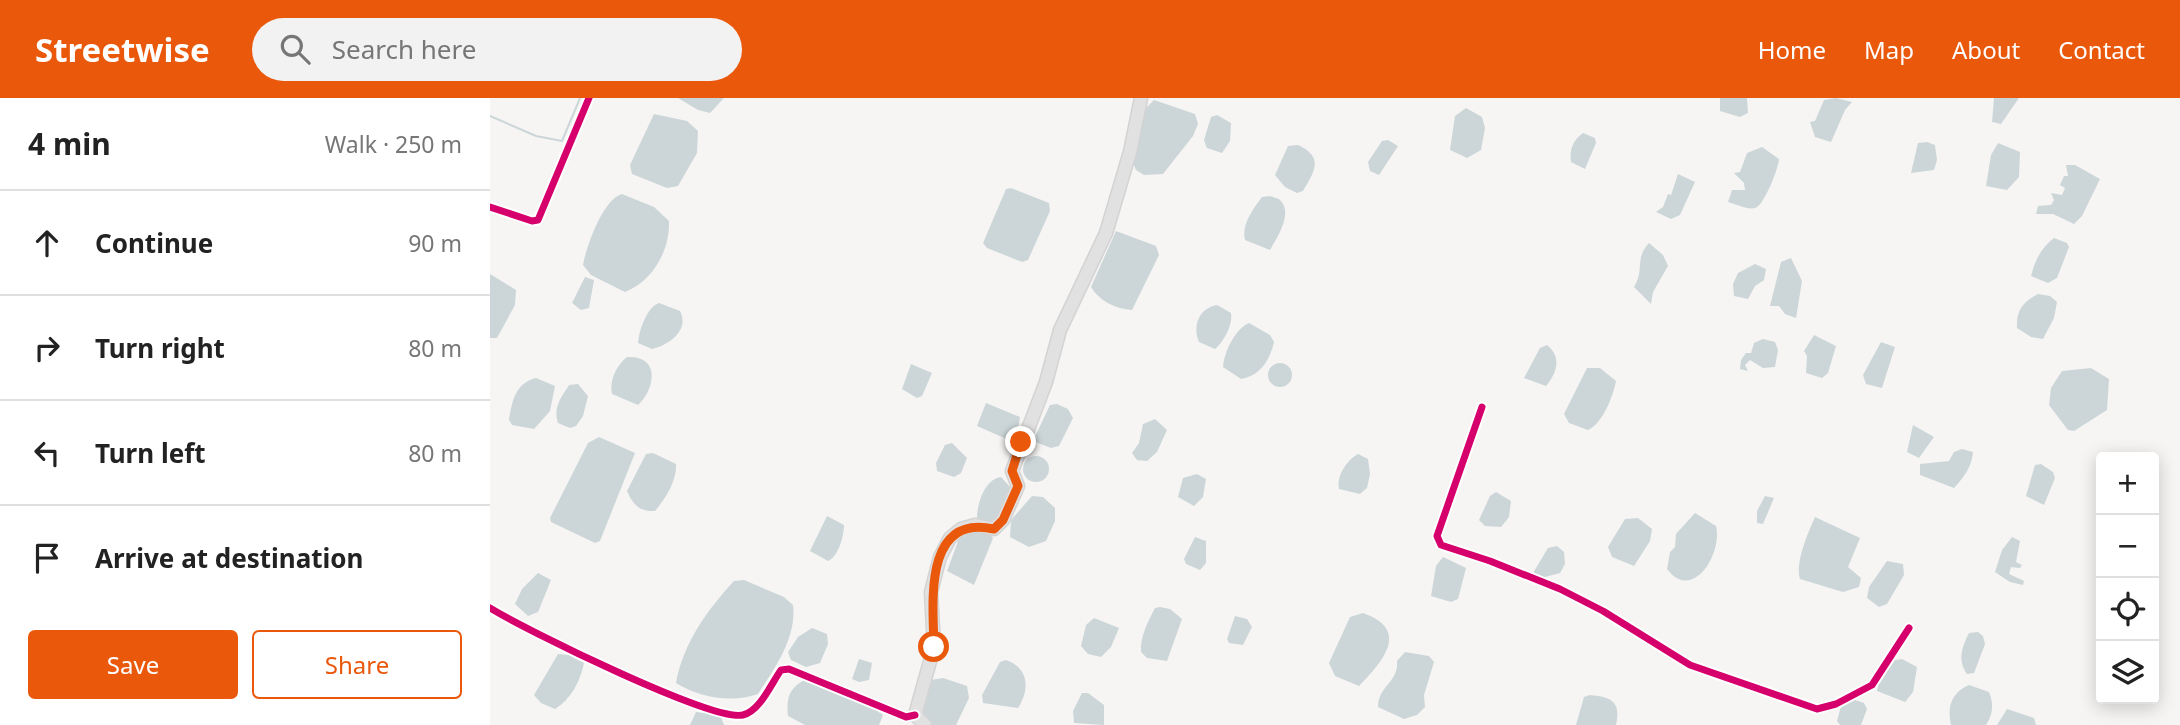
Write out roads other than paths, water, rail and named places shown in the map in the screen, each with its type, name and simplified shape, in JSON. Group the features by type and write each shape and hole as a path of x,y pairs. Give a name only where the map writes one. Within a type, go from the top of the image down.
{"main road":[{"path":"925,725 915,715 934,647 931,592 940,558 950,538 961,529 975,525 994,529 1014,499 1018,486 1012,471 1021,442 1046,382 1066,316 1093,266 1106,233 1127,162 1141,98"}],"street":[{"path":"491,210 538,220 589,98"},
{"path":"1482,407 1437,537 1441,545 1560,589 1603,611 1690,665 1816,709 1836,704 1872,685 1909,628"},
{"path":"490,608 665,692 716,711 741,716 753,711 781,670 789,669 906,717 915,715"}],"waterway":[{"path":"490,116 536,136 562,141 580,98"}]}
